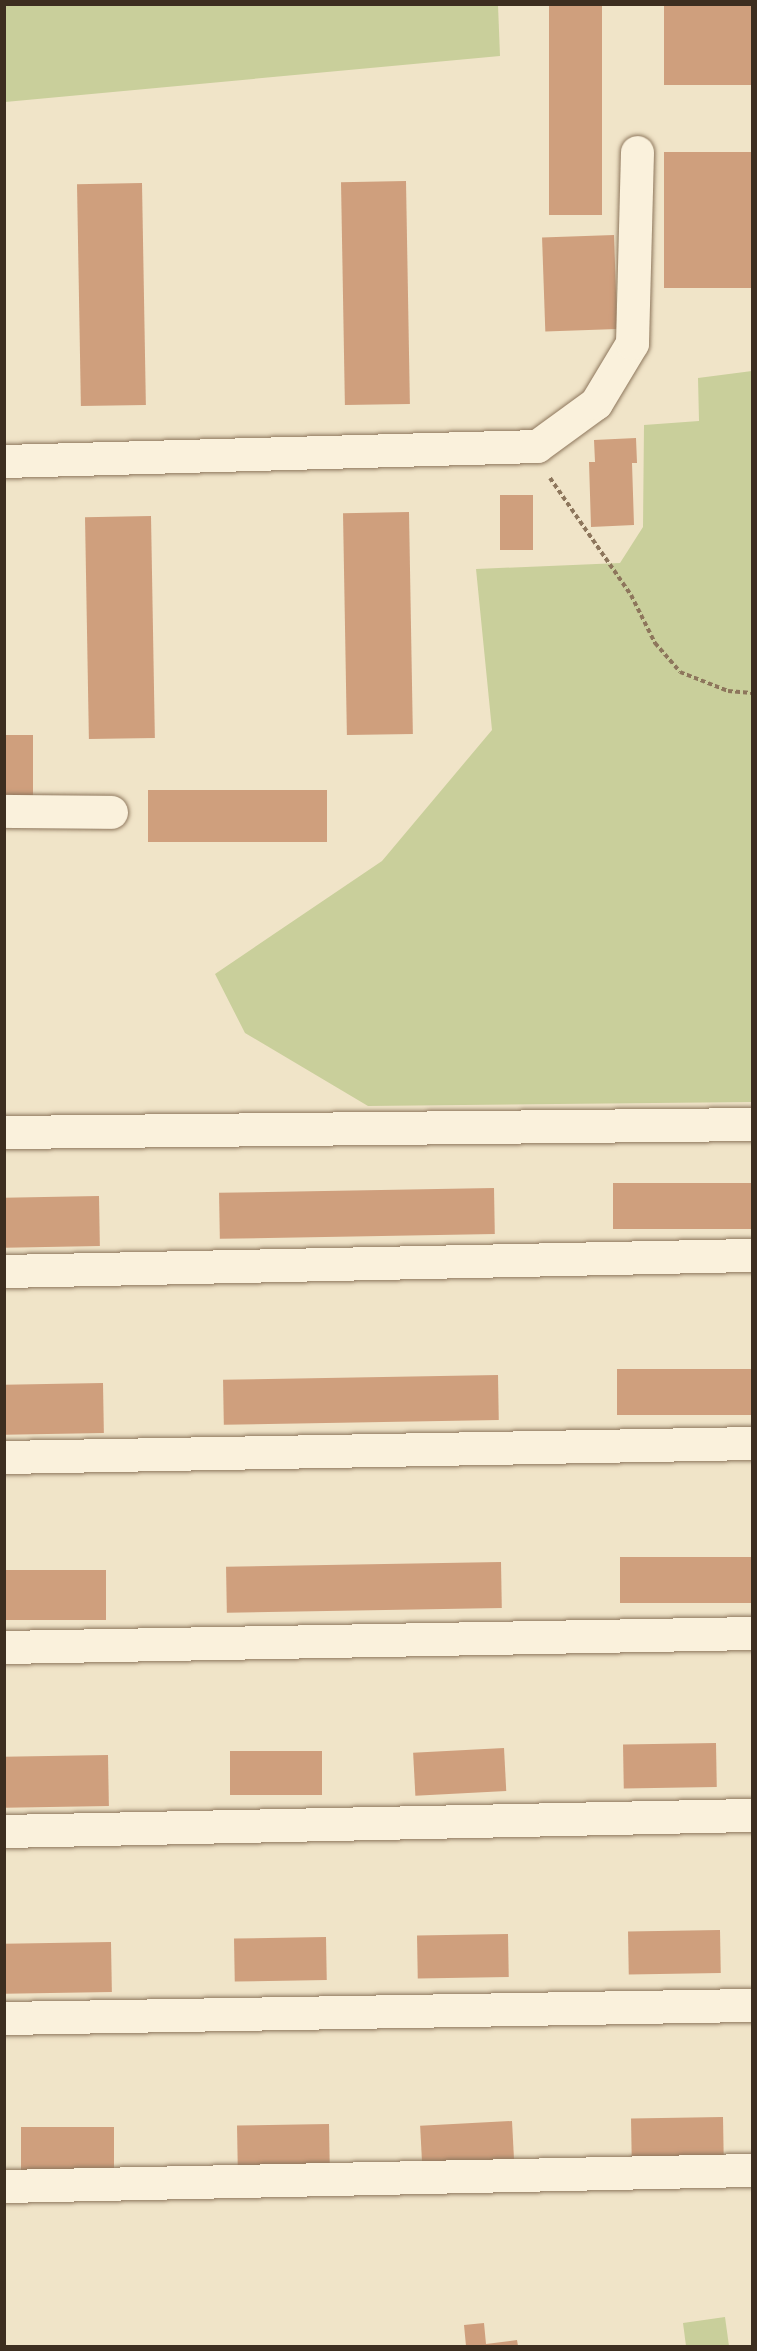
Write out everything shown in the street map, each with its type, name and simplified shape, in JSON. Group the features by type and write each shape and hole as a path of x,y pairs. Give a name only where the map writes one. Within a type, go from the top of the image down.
{"street":[{"path":"4,461 537,446 596,403 632,343 637,152"},
{"path":"4,811 111,812"},
{"path":"4,1132 753,1124"},
{"path":"4,1271 753,1255"},
{"path":"4,1457 753,1443"},
{"path":"4,1647 753,1633"},
{"path":"4,1831 753,1815"},
{"path":"4,2018 753,2005"},
{"path":"4,2186 753,2170"}],"path":[{"path":"537,446 555,491 631,595 655,643 680,672 728,691 753,693"}],"green space":[{"path":"5,4 498,5 500,56 5,102"},
{"path":"752,371 752,1102 368,1106 245,1033 215,974 382,861 492,730 476,569 620,563 643,527 644,425 699,421 698,378"},
{"path":"725,2317 729,2346 686,2346 683,2323"}],"building":[{"path":"549,4 602,4 602,215 549,215"},
{"path":"664,4 752,4 752,85 664,85"},
{"path":"664,152 752,152 752,288 664,288"},
{"path":"406,181 410,404 345,405 341,182"},
{"path":"142,183 146,405 81,406 77,184"},
{"path":"614,235 617,329 545,331 542,238"},
{"path":"636,438 637,463 632,463 634,525 591,527 589,462 595,462 594,440"},
{"path":"500,495 533,495 533,550 500,550"},
{"path":"409,512 413,734 347,735 343,513"},
{"path":"151,516 155,738 89,739 85,517"},
{"path":"4,735 33,735 33,801 4,801"},
{"path":"148,790 327,790 327,842 148,842"},
{"path":"613,1183 752,1183 752,1229 613,1229"},
{"path":"494,1188 495,1234 220,1239 219,1193"},
{"path":"99,1196 100,1246 5,1248 4,1198"},
{"path":"617,1369 752,1369 752,1415 617,1415"},
{"path":"498,1375 499,1420 224,1425 223,1380"},
{"path":"103,1383 104,1433 5,1435 4,1385"},
{"path":"620,1557 752,1557 752,1603 620,1603"},
{"path":"501,1562 502,1608 227,1613 226,1567"},
{"path":"4,1570 106,1570 106,1620 4,1620"},
{"path":"716,1743 717,1787 624,1789 623,1745"},
{"path":"504,1748 506,1791 415,1796 413,1753"},
{"path":"230,1751 322,1751 322,1795 230,1795"},
{"path":"108,1755 109,1806 5,1808 4,1757"},
{"path":"720,1930 721,1973 629,1975 628,1932"},
{"path":"508,1934 509,1977 418,1979 417,1936"},
{"path":"326,1937 327,1980 235,1982 234,1939"},
{"path":"111,1942 112,1992 5,1994 4,1944"},
{"path":"723,2117 724,2160 632,2162 631,2119"},
{"path":"512,2121 514,2164 422,2169 420,2126"},
{"path":"329,2124 330,2168 238,2170 237,2126"},
{"path":"21,2127 114,2127 114,2171 21,2171"},
{"path":"484,2323 486,2344 517,2340 518,2346 466,2346 464,2325"}]}
